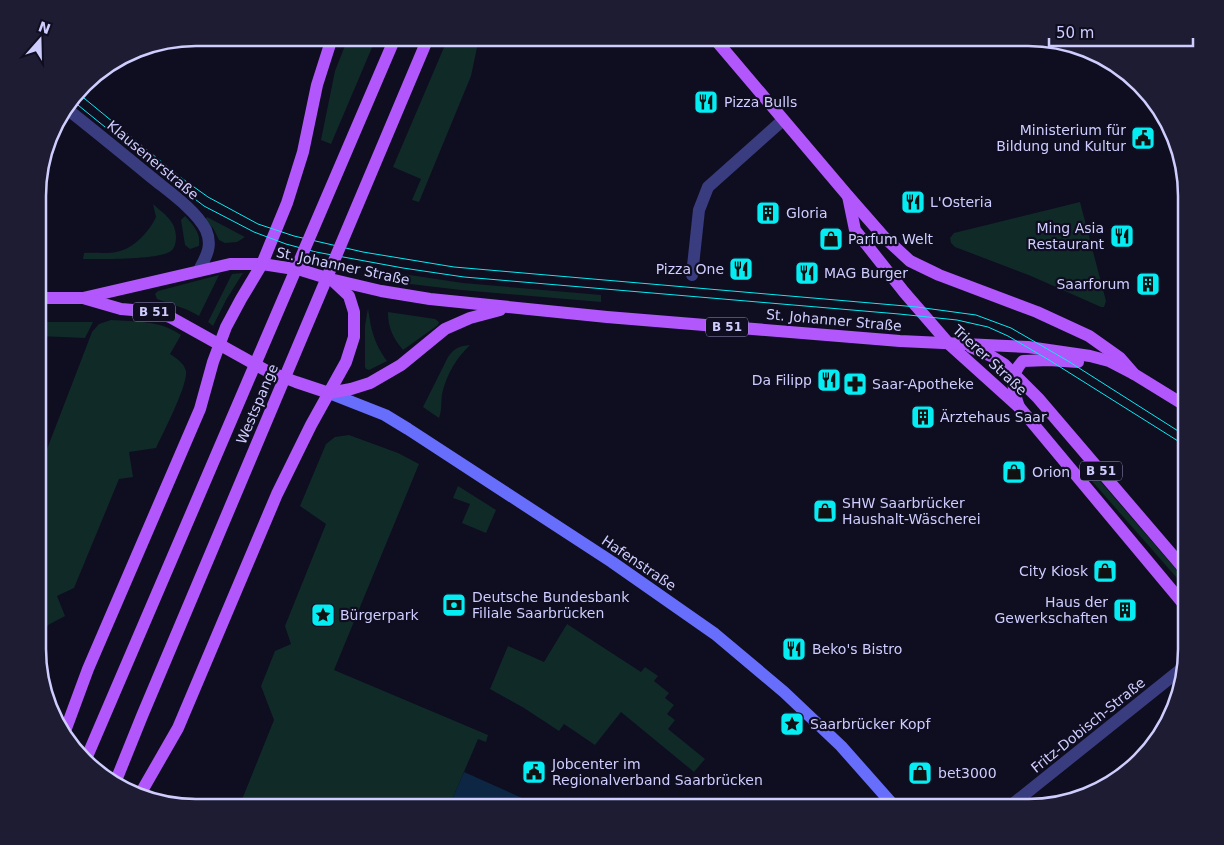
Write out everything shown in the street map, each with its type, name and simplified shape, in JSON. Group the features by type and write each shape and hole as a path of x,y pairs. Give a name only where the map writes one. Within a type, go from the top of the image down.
{"main road":[{"path":"67,726 88,669 200,409 220,344 233,312 262,264 287,204 303,152 318,86 329,47"},
{"name":"Westspange","path":"89,753 391,47"},
{"name":"Westspange","path":"118,777 424,47"},
{"name":"Trierer Straße","path":"722,47 848,196 898,251 910,261 927,270 1067,324 1103,345 1120,358 1134,374"},
{"name":"Trierer Straße","path":"848,196 855,230 900,287 948,344 1020,408 1177,596"},
{"name":"St. Johanner Straße","path":"46,298 83,298 230,264 262,264 301,270 381,291 430,299 510,308 966,345"},
{"path":"143,789 178,728 278,494 310,425 346,362 354,337 354,312 349,296 330,279"},
{"name":"St. Johanner Straße","path":"83,298 121,309 156,312 170,317 267,371 329,393 370,383 402,365 445,329 470,318 510,308"},
{"name":"St. Johanner Straße","path":"918,342 955,358 984,376"},
{"name":"Trierer Straße","path":"966,345 992,356 1014,373 1038,398 1177,560"},
{"name":"B 51","path":"966,345 1028,347 1078,354 1109,361 1177,400"},
{"path":"1020,408 1013,388 1014,373 1023,361 1049,360 1073,362 1134,374"}],"street":[{"name":"Klausenerstraße","path":"72,113 180,200 199,220 206,230 209,245 208,253 199,270"},
{"path":"692,275 699,210 708,186 783,120"},
{"name":"Hafenstraße","path":"329,393 385,415 408,429 612,562 715,634 784,692 841,746 887,799"},
{"name":"Fritz-Dobisch-Straße","path":"1020,799 1175,674"}],"green space":[{"path":"344,47 372,47 331,144 321,140 335,71"},
{"path":"444,47 477,47 471,76 419,202 412,200 421,179 393,167"},
{"path":"1080,202 1106,301 1104,307 955,247 951,243 950,238 954,233"},
{"path":"153,204 169,218 174,226 176,241 171,251 155,256 83,259 84,253 114,252 133,245 147,232 156,217"},
{"path":"185,216 194,226 199,237 199,246 190,249 185,245 181,220"},
{"path":"207,217 245,237 237,242 225,243 219,240 213,228 205,220"},
{"path":"243,273 213,326 208,322 232,274"},
{"path":"396,273 463,283 601,295 601,302 393,282"},
{"path":"219,275 199,316 157,299 155,294 158,291"},
{"path":"368,308 374,336 387,361 369,370 365,367 365,326"},
{"path":"388,312 435,319 439,322 438,325 403,350 392,332"},
{"path":"111,320 139,322 156,324 173,330 181,335 170,354 184,366 186,378 156,448 129,452 133,477 119,479 74,588 57,596 65,616 48,625 47,627 47,450 92,332 99,324"},
{"path":"46,322 93,322 85,338 46,336"},
{"path":"470,345 456,361 449,373 442,394 439,418 423,407 450,354 458,348"},
{"name":"Bürgerpark","path":"349,435 398,453 419,464 334,670 488,735 486,742 478,739 453,798 243,798 274,720 261,686 275,651 291,644 285,626 326,524 300,506 326,444 335,437"},
{"path":"1084,472 1094,474 1177,571 1177,578"},
{"path":"458,486 496,510 486,533 462,523 470,504 453,498"},
{"path":"567,624 641,672 645,667 658,676 654,681 669,693 665,698 674,705 667,714 675,720 668,729 705,759 694,772 621,712 595,745 564,724 559,731 490,689 508,646 544,662"}],"water":[{"path":"464,772 523,798 453,798"}],"tram line":[{"path":"84,98 180,177 208,197 258,224 294,236 363,252 454,267 917,307 976,315 1011,328 1068,361 1177,430"},
{"path":"78,105 204,206 254,232 286,244 316,252 464,277 957,320 988,327 1008,336 1177,440"}],"place":[{"name":"Pizza Bulls","path":"706,102"},
{"name":"Ministerium für Bildung und Kultur","path":"1143,138"},
{"name":"L'Osteria","path":"913,202"},
{"name":"Gloria","path":"768,213"},
{"name":"Ming Asia Restaurant","path":"1122,236"},
{"name":"Parfum Welt","path":"831,239"},
{"name":"Pizza One","path":"741,269"},
{"name":"MAG Burger","path":"807,273"},
{"name":"Saarforum","path":"1148,284"},
{"name":"Da Filipp","path":"829,380"},
{"name":"Saar-Apotheke","path":"855,384"},
{"name":"Ärztehaus Saar","path":"923,417"},
{"name":"Orion","path":"1014,472"},
{"name":"SHW Saarbrücker Haushalt-Wäscherei","path":"825,511"},
{"name":"City Kiosk","path":"1105,571"},
{"name":"Deutsche Bundesbank Filiale Saarbrücken","path":"454,605"},
{"name":"Haus der Gewerkschaften","path":"1125,610"},
{"name":"Bürgerpark","path":"323,615"},
{"name":"Beko's Bistro","path":"794,649"},
{"name":"Saarbrücker Kopf","path":"792,724"},
{"name":"Jobcenter im Regionalverband Saarbrücken","path":"534,772"},
{"name":"bet3000","path":"920,773"}]}
